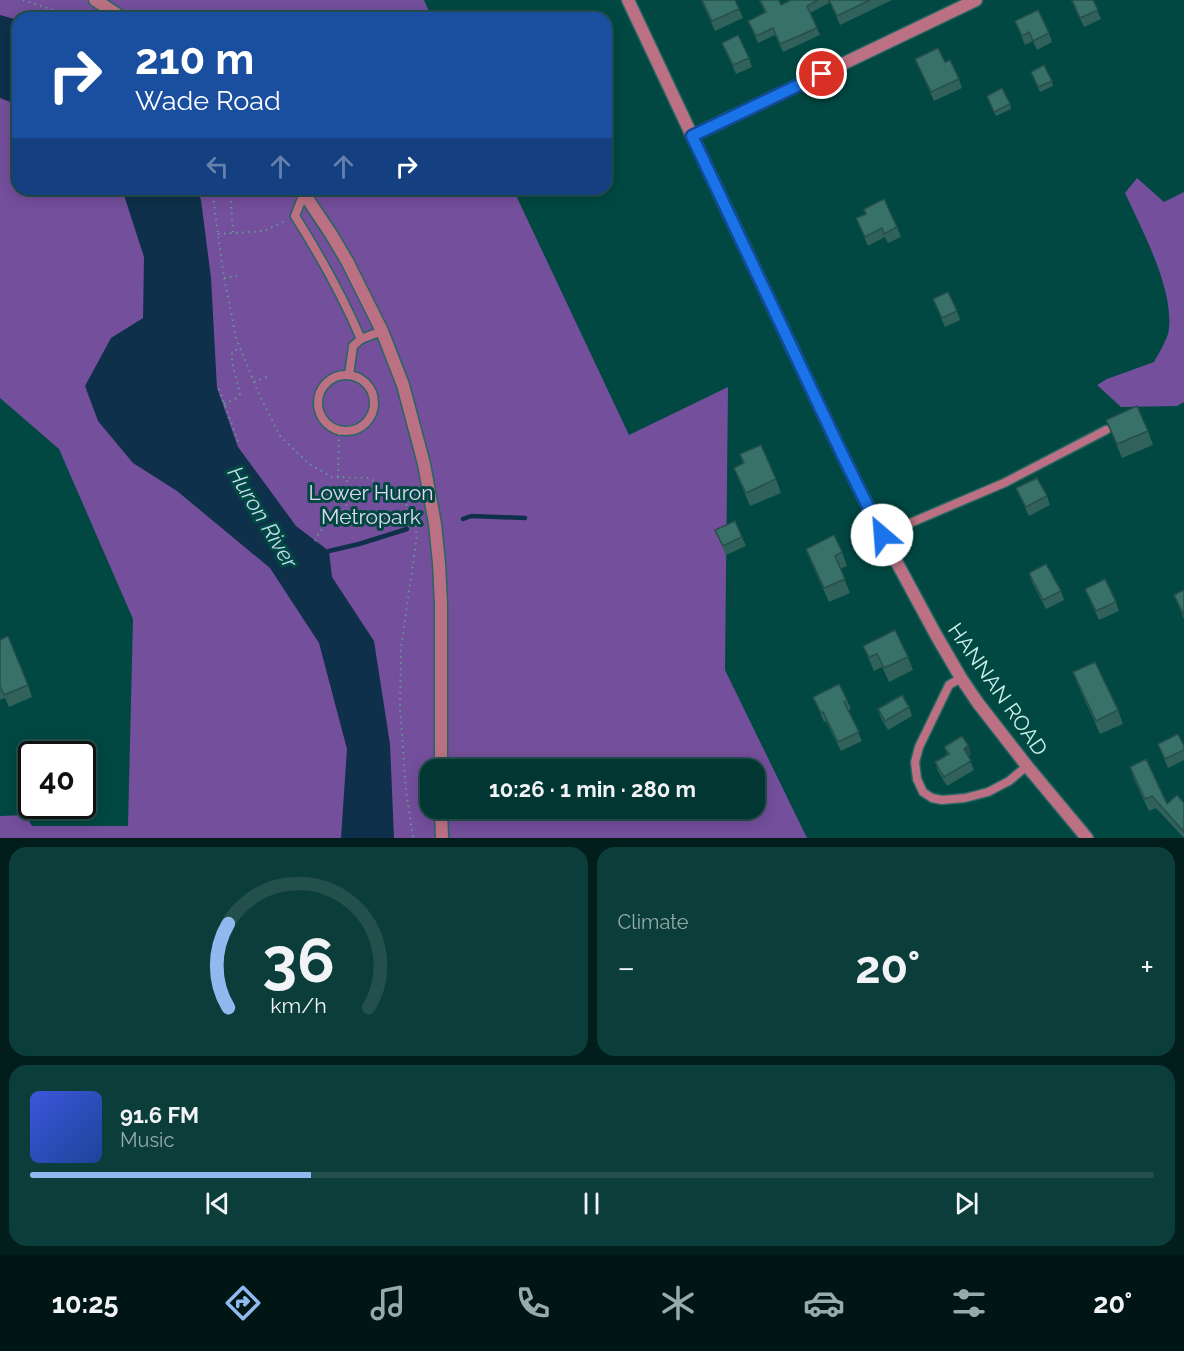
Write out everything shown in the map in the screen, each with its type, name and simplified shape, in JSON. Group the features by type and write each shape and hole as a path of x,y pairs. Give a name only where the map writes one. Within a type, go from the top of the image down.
{"street":[{"path":"95,0 114,12"},
{"name":"HANNAN ROAD","path":"628,0 842,454 882,535 936,635 961,678 1027,766 1087,838"},
{"path":"692,136 976,0"},
{"path":"305,195 347,261 382,331 415,424 435,524 441,604 441,759"},
{"path":"441,819 441,838"}],"lane":[{"path":"301,195 296,216 343,297 361,339"},
{"path":"349,375 353,346 361,339 382,331"},
{"path":"354,376 363,380 370,387 374,396 372,416 359,429 351,432 339,431 333,429 320,416 317,399 326,382 335,377 354,376"},
{"path":"882,535 1004,483 1106,430"},
{"path":"961,678 949,685 919,747 915,762 917,779 923,792 932,798 942,800 965,798 988,792 1009,782 1027,766"}],"path":[{"path":"23,0 59,12"},
{"path":"213,195 224,278 236,338 280,436 309,465 332,477 369,478 395,493 413,512 417,536 401,648 400,707 406,790 413,838"},
{"path":"230,195 232,232"},
{"path":"218,234 264,231 296,216"},
{"path":"224,278 237,276"},
{"path":"224,404 236,399 240,394 232,362 232,352 240,348"},
{"path":"254,382 267,377"},
{"path":"219,389 239,444"},
{"path":"338,477 339,431"},
{"path":"315,541 328,522 341,514 347,504 347,477"}],"green space":[{"name":"Lower Huron Metropark","path":"0,0 424,0 429,12 12,12 12,195 516,195 629,435 728,387 725,670 807,838 0,838 0,816 18,815 18,819 28,819 32,826 128,826 133,619 59,449 0,398"},
{"path":"1137,178 1164,202 1184,192 1184,402 1177,406 1121,407 1097,385 1107,379 1154,362 1169,332 1169,312 1161,277 1125,193"}],"water":[{"path":"0,15 12,18 12,103 0,98"},
{"name":"Huron River","path":"124,195 199,195 211,278 217,388 238,447 296,526 329,551 332,577 374,641 390,744 394,838 341,838 347,749 319,643 270,568 177,491 133,463 98,421 85,386 111,338 143,318 144,257"}],"building":[{"path":"702,0 735,0 739,9 712,21"},
{"path":"760,0 779,0 781,5 791,0 818,0 807,6 817,28 780,44 773,28 756,36 748,21 766,12"},
{"path":"829,0 870,0 837,16"},
{"path":"1072,0 1093,0 1098,10 1080,18"},
{"path":"1038,10 1049,33 1033,41 1029,32 1022,36 1015,21"},
{"path":"738,35 749,58 733,65 722,43"},
{"path":"938,48 945,62 950,60 959,79 931,92 915,59"},
{"path":"1044,65 1052,81 1038,87 1031,72"},
{"path":"1002,88 1010,104 994,112 987,96"},
{"path":"884,199 897,227 884,234 882,228 865,237 856,218 866,214 864,209"},
{"path":"948,292 957,311 942,318 933,299"},
{"path":"1137,406 1148,431 1117,444 1106,420"},
{"path":"761,445 776,479 746,493 734,468 744,463 740,454"},
{"path":"1037,478 1047,496 1026,507 1016,488"},
{"path":"735,521 742,537 723,546 715,530"},
{"path":"834,535 842,552 835,556 845,579 824,588 806,549"},
{"path":"1046,564 1061,591 1043,600 1029,573"},
{"path":"1105,579 1116,602 1096,611 1085,589"},
{"path":"1184,590 1184,615 1174,595"},
{"path":"895,630 908,657 884,668 877,654 869,657 863,646"},
{"path":"8,636 28,685 4,695 0,686 0,640"},
{"path":"1095,662 1118,710 1096,721 1073,672"},
{"path":"839,684 847,700 844,702 859,732 838,742 813,697"},
{"path":"902,695 909,707 885,721 878,709"},
{"path":"1178,734 1184,750 1165,759 1158,744"},
{"path":"962,736 968,745 964,749 971,761 944,777 935,762 949,754 944,747"},
{"path":"1146,759 1167,804 1177,795 1184,803 1184,832 1152,796 1145,799 1130,767"}],"waterway":[{"path":"463,519 471,516 525,518"},
{"path":"324,556 329,551 407,529"}],"route":[{"path":"822,74 692,136 882,535"}]}
